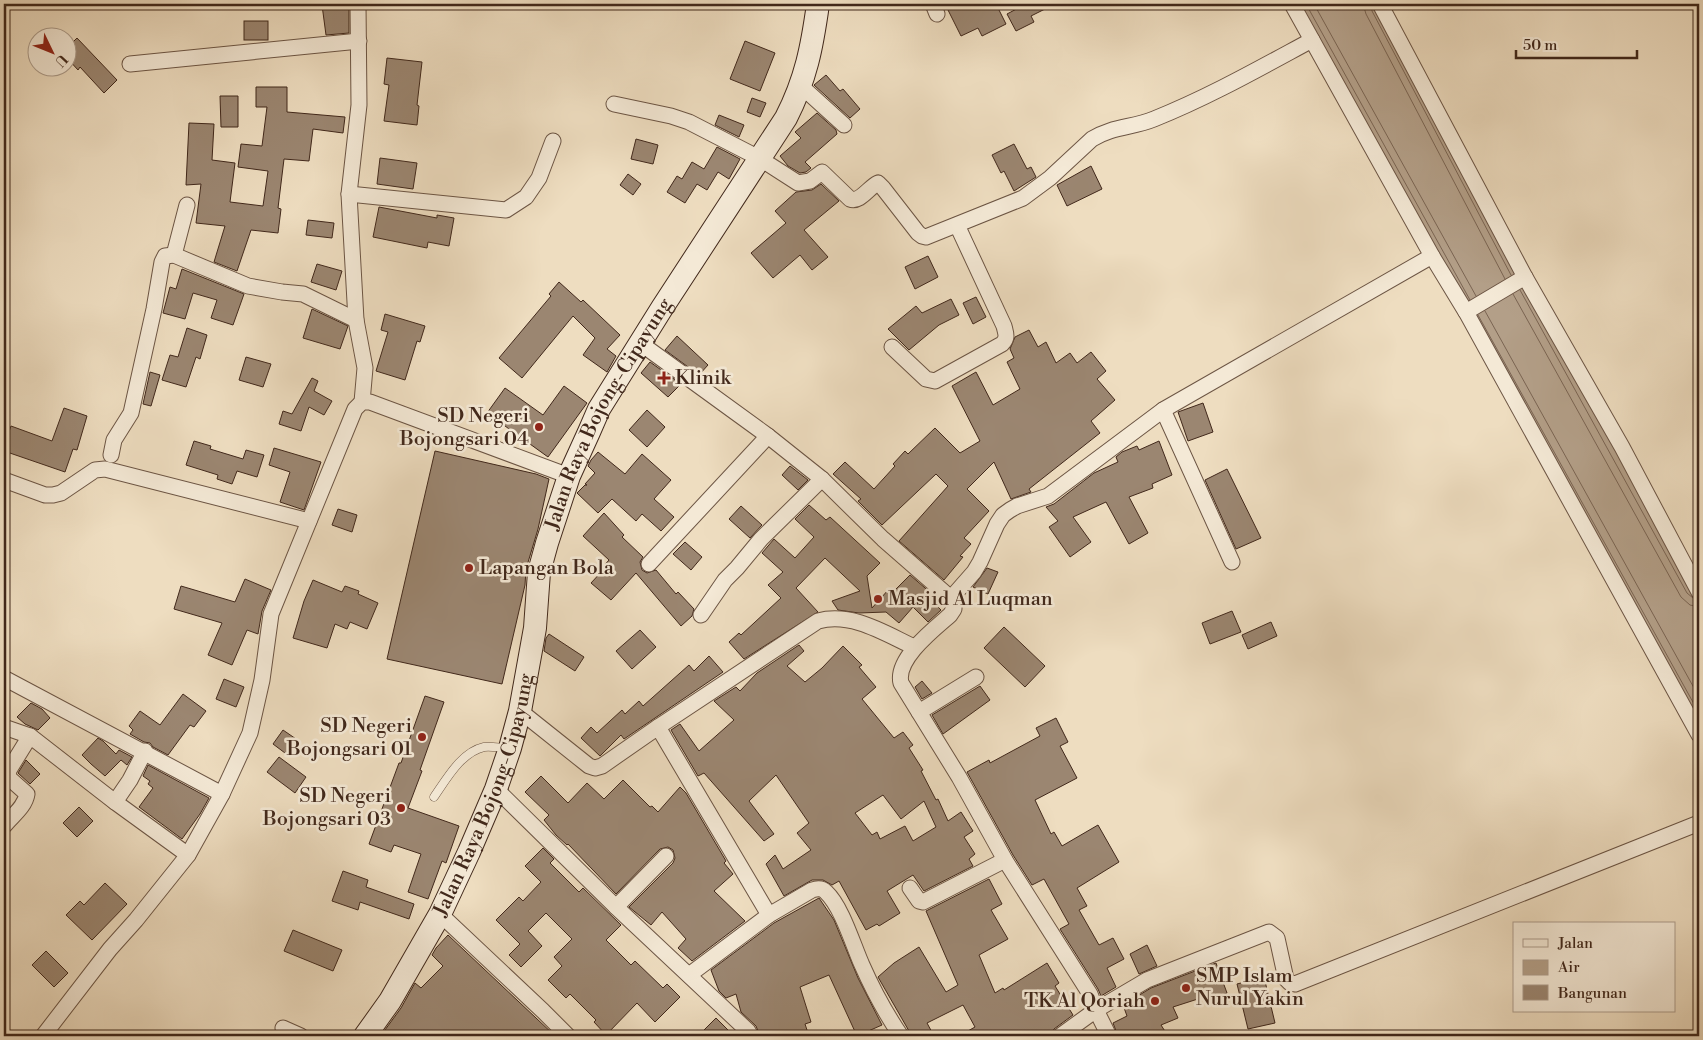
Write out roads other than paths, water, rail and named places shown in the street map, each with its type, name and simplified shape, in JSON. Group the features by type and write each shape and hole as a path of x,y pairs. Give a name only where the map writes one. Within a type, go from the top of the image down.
{"street":[{"path":"43,1036 110,949 136,920 188,854 222,794 250,733 262,680 271,614 355,409 362,402 365,368 356,320 349,194 359,105 358,4"},
{"name":"Jalan Raya Bojong-Cipayung","path":"365,1036 390,1001 440,914 496,789 520,711 535,628 539,572 569,476 600,409 662,308 786,118 801,86 810,59 818,4"},
{"path":"1292,4 1432,256 1470,310 1699,735"},
{"path":"1380,4 1521,279 1622,447 1699,592"},
{"path":"130,64 359,40"},
{"path":"614,104 671,116 689,122 759,158 798,183 810,181 822,172 850,199 858,199 878,183 922,236 930,236 1012,204 1030,194 1092,139 1102,133 1114,128 1152,120 1245,77 1312,40"},
{"path":"801,86 844,125"},
{"path":"349,194 506,210 526,196 539,178 553,141"},
{"path":"174,256 186,204"},
{"path":"892,347 926,379 935,381 1006,341 1004,326 957,225"},
{"path":"111,455 114,440 131,413 154,309 162,262 165,256 174,256 248,286 303,294 356,320"},
{"path":"952,596 974,572 1003,515 1017,506 1048,496 1163,410 1432,256"},
{"path":"1470,310 1521,279"},
{"path":"640,344 768,436 822,479 883,539 952,596 955,605 950,615 914,647 900,678 1005,860 1090,994 1109,1036"},
{"path":"362,402 370,402 569,476"},
{"path":"1163,410 1232,562"},
{"path":"649,564 768,436"},
{"path":"4,480 45,495 53,495 61,493 95,470 105,469 309,521"},
{"path":"701,615 725,580 761,539 822,479"},
{"path":"520,711 589,766 595,768 602,766 818,621 830,618 862,623 914,647"},
{"path":"919,712 976,677"},
{"path":"4,678 222,794"},
{"path":"4,727 30,736 115,802 188,854"},
{"path":"658,727 769,915"},
{"path":"4,826 22,806 26,798 27,794 8,776 9,770 30,736"},
{"path":"115,802 130,780 144,751"},
{"path":"496,789 751,1036"},
{"path":"1060,1036 1096,1010 1147,980 1269,932 1277,938 1286,979 1290,983 1295,984 1699,823"},
{"path":"616,907 666,856"},
{"path":"910,888 919,901 924,902 1005,860"},
{"path":"689,975 769,915 816,888 824,890 842,918 862,966 880,1002 901,1036"},
{"path":"440,914 568,1036"},
{"path":"283,1028 301,1036"}],"lane":[{"path":"434,798 454,769 470,754 484,747 510,748"}],"water":[{"path":"1293,4 1381,4 1699,591 1699,736"}],"place":[{"name":"Klinik","path":"664,378"},
{"name":"SD Negeri Bojongsari 04","path":"539,427"},
{"name":"Lapangan Bola","path":"469,568"},
{"name":"Masjid Al Luqman","path":"878,599"},
{"name":"SD Negeri Bojongsari 01","path":"422,737"},
{"name":"SD Negeri Bojongsari 03","path":"401,808"},
{"name":"SMP Islam Nurul Yakin","path":"1186,988"},
{"name":"TK Al Qoriah","path":"1155,1001"}]}
